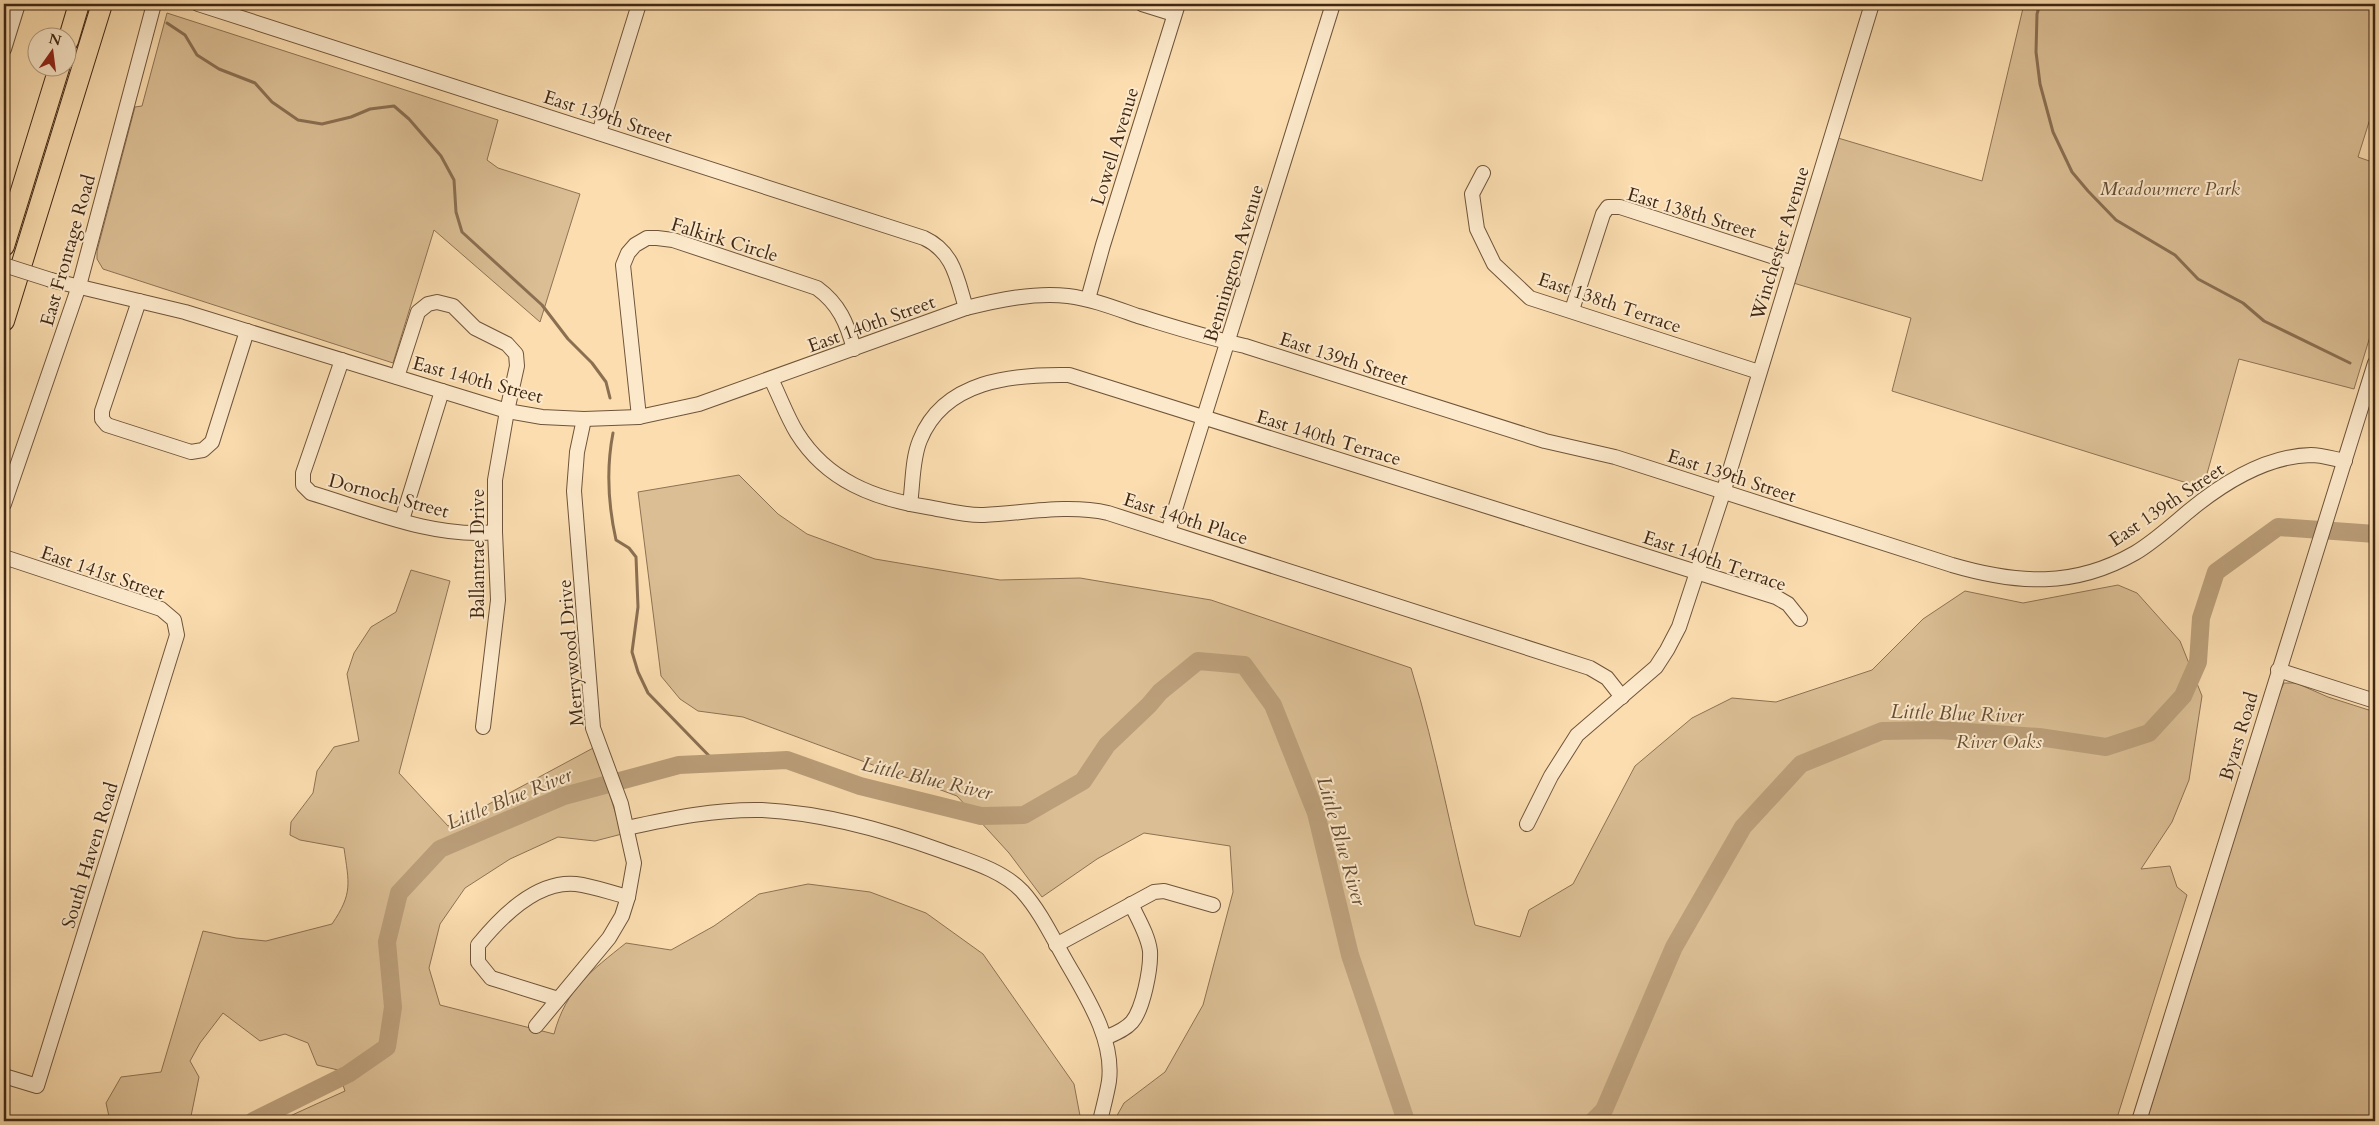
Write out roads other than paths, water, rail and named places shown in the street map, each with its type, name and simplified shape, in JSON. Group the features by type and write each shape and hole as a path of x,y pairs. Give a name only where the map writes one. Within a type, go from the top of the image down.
{"highway":[{"path":"72,28 79,4"},
{"path":"4,321 102,4"},
{"path":"4,246 56,78"}],"street":[{"path":"4,50 18,4"},
{"name":"East Frontage Road","path":"4,504 79,286 154,4"},
{"name":"East 139th Street","path":"198,4 938,244 952,264 966,308"},
{"path":"600,133 640,4"},
{"path":"1142,4 1176,9"},
{"name":"Bennington Avenue","path":"1168,532 1333,4"},
{"name":"Winchester Avenue","path":"1527,824 1551,776 1578,735 1656,667 1679,627 1723,493 1872,4"},
{"name":"Lowell Avenue","path":"1088,299 1176,9"},
{"name":"East 138th Terrace","path":"1483,172 1472,194 1477,229 1494,264 1530,298 1759,372"},
{"name":"East 138th Street","path":"1572,310 1603,214 1608,207 1620,207 1793,263"},
{"name":"Falkirk Circle","path":"639,417 623,265 631,249 647,238 672,240 817,288 829,296 838,308 847,324 854,349"},
{"name":"East 140th Street","path":"4,265 51,280 185,312 507,411 542,417 584,420 639,417 699,404 966,308 989,302 1038,296 1066,296 1088,299"},
{"name":"East 139th Street","path":"1088,299 1545,441 1616,458 1723,493 2002,578 2053,579 2087,574 2135,553 2157,538 2220,486 2273,461 2313,455 2345,461"},
{"path":"139,301 102,412 102,419 105,422 191,452 203,450 212,442 247,331"},
{"name":"Ballantrae Drive","path":"397,378 418,312 428,304 445,303 453,306 475,328 507,344 516,354 517,366 507,411 496,480 495,532 498,600 483,727"},
{"name":"Dornoch Street","path":"342,360 303,473 303,485 311,493 402,520 449,531 480,534 495,532"},
{"name":"Byars Road","path":"2139,1121 2375,363"},
{"name":"East 140th Terrace","path":"910,504 919,442 928,422 940,408 957,397 996,380 1027,375 1068,375 1776,596 1788,604 1800,619"},
{"name":"East 140th Place","path":"771,379 797,433 824,466 841,479 885,500 981,515 1093,510 1168,532 1590,668 1607,678 1622,697"},
{"path":"402,520 442,391"},
{"name":"Merrywood Drive","path":"536,1026 609,938 622,916 628,897 634,863 621,804 594,728 574,491 577,452 584,420"},
{"name":"East 141st Street","path":"4,557 161,609 174,620 177,635"},
{"name":"South Haven Road","path":"4,1076 38,1086 177,635"},
{"path":"2278,670 2375,701"},
{"path":"627,828 682,816 762,810 836,819 892,833 996,872 1022,891 1038,912 1081,987 1105,1038 1109,1079 1100,1121"},
{"path":"558,1000 491,978 478,962 478,946 511,911 530,897 552,886 575,884 628,897"},
{"path":"1056,945 1154,892 1164,890 1212,905"},
{"path":"1105,1038 1124,1029 1133,1022 1149,970 1150,951 1146,935 1131,904"}],"waterway":[{"path":"2040,4 2037,14 2036,52 2040,84 2053,132 2072,172 2088,191 2116,220 2175,255 2198,279 2243,303 2264,321 2350,363"},
{"path":"167,23 185,35 197,55 219,69 255,83 272,102 298,120 322,124 351,117 370,109 394,106 409,119 441,156 454,180 456,212 462,232 542,305 568,339 592,363 606,382 610,398"},
{"path":"613,433 609,460 611,513 616,540 629,548 636,557 638,607 632,652 638,672 648,693 717,764"},
{"name":"Little Blue River","path":"1593,1121 1604,1110 1674,947 1743,827 1801,764 1882,731 1939,730 2039,737 2106,747 2149,733 2183,696 2198,662 2201,618 2216,572 2278,527 2375,534"},
{"name":"Little Blue River","path":"253,1121 348,1074 387,1047 393,1007 387,942 399,893 440,849 564,796 679,765 787,760 860,786 981,816 1024,815 1083,781 1107,745 1160,692 1198,661 1244,665 1273,705 1316,813 1350,955 1406,1121"}],"park label":[{"name":"Meadowmere Park","path":"2170,188"},
{"name":"River Oaks","path":"1999,741"}]}
